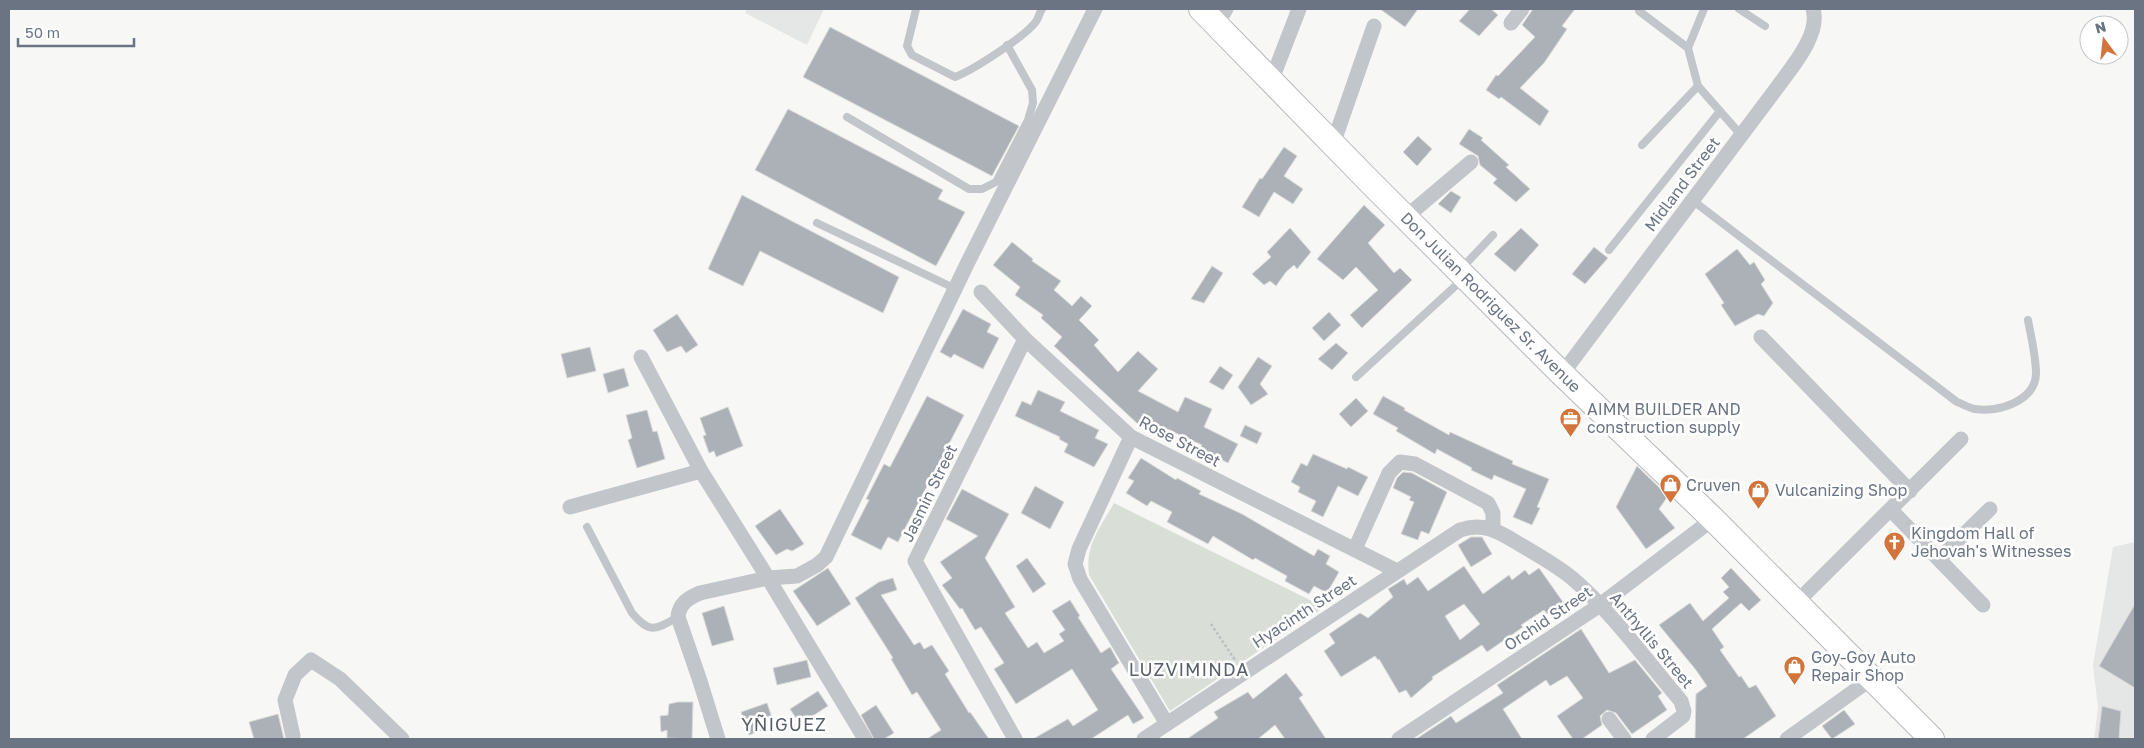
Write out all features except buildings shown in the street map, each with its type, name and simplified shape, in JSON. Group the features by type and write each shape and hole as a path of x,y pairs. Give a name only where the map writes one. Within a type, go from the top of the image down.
{"main road":[{"name":"Don Julian Rodriguez Sr. Avenue","path":"1215,14 1333,144 1562,374 1713,520 1932,739"}],"street":[{"path":"718,739 678,617 678,609 700,593 768,578 797,576 818,565 826,557 956,288 1095,9"},
{"path":"1272,79 1298,9"},
{"path":"1511,23 1522,9"},
{"name":"Midland Street","path":"1562,374 1804,49 1812,31 1815,15 1813,9"},
{"path":"1333,144 1374,26"},
{"path":"1406,217 1471,162"},
{"name":"Rose Street","path":"982,292 1025,339 1131,437 1397,571"},
{"path":"1761,338 1910,491"},
{"name":"Jasmin Street","path":"1015,739 915,561 1025,339"},
{"path":"641,357 701,471 768,578 864,739"},
{"path":"1131,437 1079,549 1075,564 1080,579 1167,724"},
{"path":"1796,603 1961,439"},
{"path":"1354,549 1389,473 1400,462 1416,464 1488,503 1493,513 1493,528"},
{"path":"570,507 701,471"},
{"path":"1939,559 1990,509"},
{"path":"1891,510 1983,605"},
{"name":"Orchid Street","path":"1399,739 1600,605 1713,520"},
{"name":"Hyacinth Street","path":"1144,739 1460,530 1477,526 1493,528"},
{"name":"Anthyllis Street","path":"1493,528 1561,569 1600,605 1681,701 1684,711 1680,719 1653,739"},
{"path":"293,736 285,700 295,675 311,660 340,679 402,739"},
{"path":"1786,739 1870,679"},
{"path":"1609,719 1624,739"}],"lane":[{"path":"916,9 907,46 912,55 955,77 967,73 1027,31 1037,20 1042,9"},
{"path":"1639,9 1639,11 1688,48"},
{"path":"1704,9 1688,48 1698,86 1741,135"},
{"path":"1739,9 1765,26"},
{"path":"847,117 969,189 982,189 996,182 1028,120 1033,103 1032,90 1007,45"},
{"path":"1642,145 1698,86"},
{"path":"1609,250 1720,111"},
{"path":"1692,200 1957,402 1976,409 1998,409 2019,401 2034,384 2036,375 2034,350 2028,320"},
{"path":"817,223 956,288"},
{"path":"1356,377 1462,274 1493,235"},
{"path":"587,528 632,613 642,625 650,628 659,628 678,617"}],"path":[{"path":"1211,624 1243,672"}],"shaded area":[{"path":"747,9 824,9 807,45 745,13"},
{"path":"1114,503 1324,607 1170,711 1089,575 1088,564 1091,546"},
{"path":"2135,542 2135,739 2094,739 2098,708 2093,665 2113,547"}],"place":[{"name":"AIMM BUILDER AND construction supply","path":"1571,437"},
{"name":"Cruven","path":"1670,504"},
{"name":"Vulcanizing Shop","path":"1759,509"},
{"name":"Kingdom Hall of Jehovah's Witnesses","path":"1895,561"},
{"name":"Goy-Goy Auto Repair Shop","path":"1795,685"}],"district":[{"name":"LUZVIMINDA","path":"1189,669"},
{"name":"YÑIGUEZ","path":"784,724"}]}
